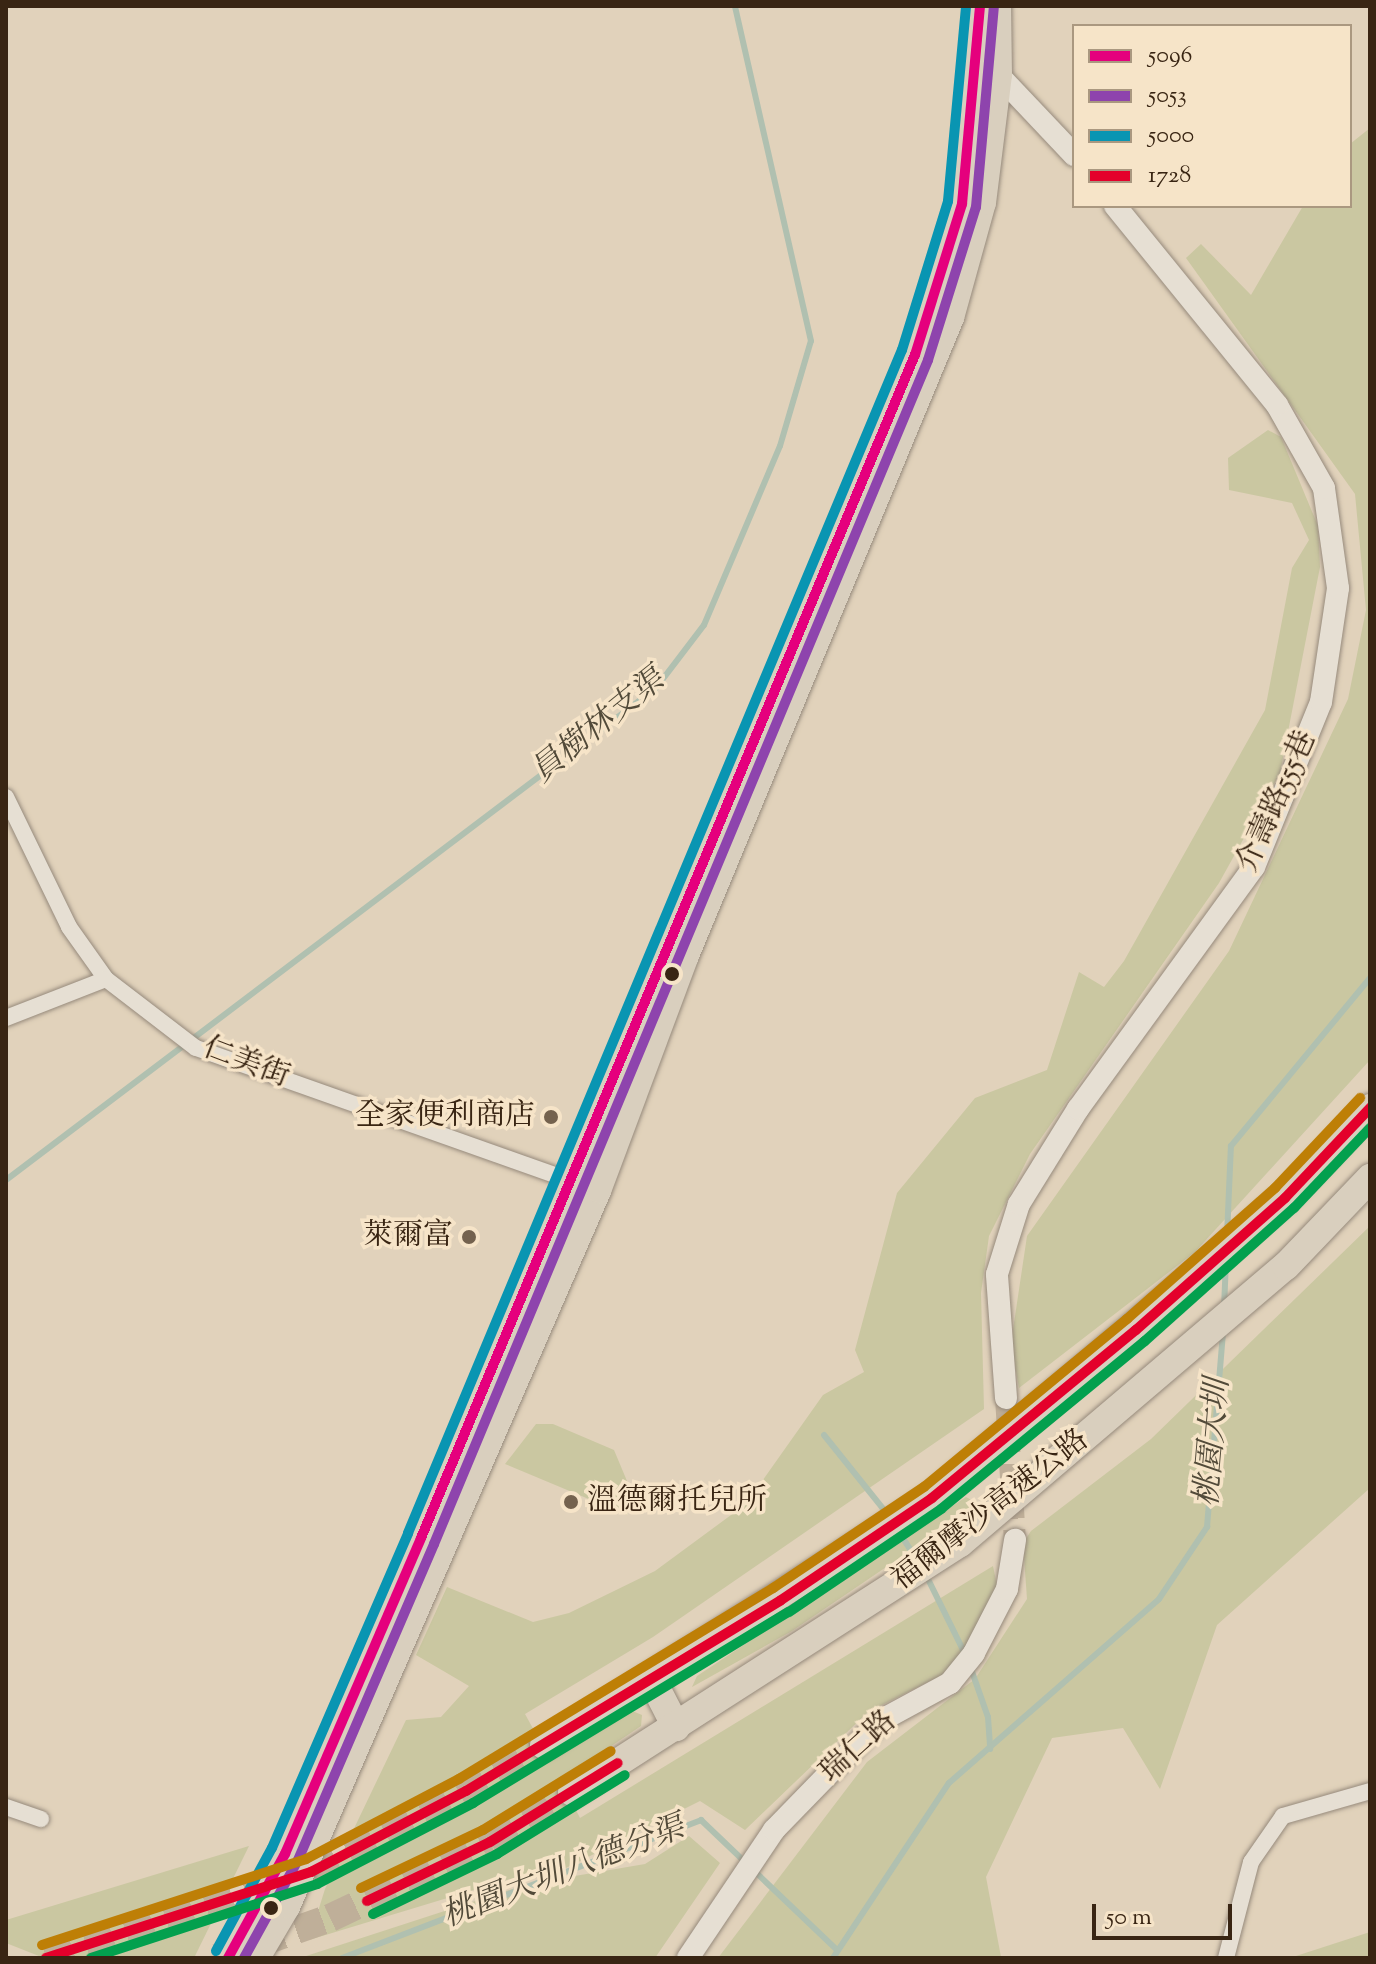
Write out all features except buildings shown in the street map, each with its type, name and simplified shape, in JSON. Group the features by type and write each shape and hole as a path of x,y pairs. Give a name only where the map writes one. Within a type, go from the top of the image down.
{"highway":[{"name":"福爾摩沙高速公路","path":"544,1745 652,1680 894,1524 1136,1330 1285,1198 1370,1108"},
{"name":"福爾摩沙高速公路","path":"572,1792 922,1569 1134,1397 1286,1266 1370,1178"},
{"path":"652,1680 676,1727"}],"main road":[{"path":"228,1958 285,1854 567,1175 915,355 962,204 979,56 980,6"},
{"path":"258,1958 288,1907 599,1191 686,958 952,318 984,203 1000,75 999,6"}],"street":[{"path":"979,56 1072,153"},
{"name":"介壽路555巷","path":"1006,1398 997,1274 1019,1204 1078,1109 1254,867 1321,702 1338,588 1324,488 1277,405 1117,208"},
{"name":"仁美街","path":"6,797 69,927 106,979 186,1040 567,1175 599,1191"},
{"path":"6,1018 106,979"},
{"name":"瑞仁路","path":"688,1958 774,1830 880,1721 950,1683 974,1653 1007,1589 1015,1540"},
{"path":"1226,1958 1251,1862 1283,1816 1370,1791"},
{"path":"6,1807 41,1819"}],"shaded area":[{"path":"1370,128 1370,1060 1195,1252 1019,1388 1011,1343 1027,1236 1229,951 1348,699 1366,610 1355,494 1186,258 1201,244 1251,295 1302,208 1352,208 1352,142"},
{"path":"1268,430 1281,437 1318,526 1320,567 1280,773 1219,883 1030,1154 989,1236 981,1293 984,1409 653,1637 525,1714 547,1754 630,1710 642,1715 641,1726 561,1780 580,1818 993,1566 998,1590 952,1670 868,1712 745,1830 700,1801 558,1872 517,1877 309,1940 325,1889 406,1720 441,1717 469,1686 416,1655 447,1587 533,1622 569,1613 655,1571 746,1504 823,1395 864,1372 855,1350 897,1193 975,1098 1047,1070 1079,972 1104,987 1124,961 1265,710 1292,568 1309,540 1292,503 1229,490 1228,458"},
{"path":"1370,1226 1370,1488 1217,1625 1160,1789 1123,1728 1052,1738 986,1877 1001,1957 718,1958 867,1762 975,1679 1027,1599 1023,1543 1031,1531 1151,1439"},
{"path":"536,1424 553,1424 614,1450 627,1481 618,1494 632,1499 627,1515 505,1464"},
{"path":"966,1497 979,1504 792,1631 692,1687 697,1676"},
{"path":"689,1836 720,1863 655,1958 300,1958 528,1884 645,1864"},
{"path":"249,1846 194,1958 44,1958 6,1943 6,1920"},
{"path":"1370,1932 1370,1958 1296,1958 1296,1956"}],"waterway":[{"name":"員樹林支渠","path":"6,1180 656,688 704,625 780,446 811,341 735,6"},
{"name":"桃園大圳","path":"1227,1236 1231,1146 1370,978"},
{"name":"桃園大圳","path":"1224,1308 1226,1260"},
{"name":"桃園大圳","path":"833,1958 949,1783 1159,1599 1207,1527 1223,1331"},
{"path":"824,1435 889,1516"},
{"path":"897,1529 917,1560"},
{"path":"925,1573 966,1656"},
{"path":"970,1666 988,1717 990,1749"},
{"name":"桃園大圳八德分渠","path":"342,1958 701,1820 837,1950"}],"tunnel":[{"path":"1006,1398 1015,1540"},
{"path":"46,1958 311,1872 544,1745"},
{"path":"217,1958 330,1918 490,1842 572,1792"}],"transit line":[{"name":"5000","path":"216,1951 272,1848 408,1533 902,350 948,201 966,6"},
{"name":"5096","path":"228,1958 285,1854 421,1538 915,355 962,204 980,6"},
{"name":"5053","path":"244,1958 298,1860 434,1544 928,360 976,207 994,7"},
{"path":"42,1945 306,1859 459,1779 773,1588 924,1487 1127,1319 1275,1188 1360,1098"},
{"name":"1728","path":"46,1958 311,1872 466,1791 781,1600 932,1498 1136,1330 1285,1198 1370,1108"},
{"path":"91,1958 317,1884 473,1803 789,1612 941,1509 1145,1341 1294,1208 1370,1128"},
{"path":"361,1888 483,1830 611,1751"},
{"name":"1728","path":"367,1901 490,1842 618,1763"},
{"path":"373,1914 497,1854 625,1775"}],"place":[{"name":"全家便利商店","path":"551,1117"},
{"name":"萊爾富","path":"469,1237"},
{"name":"溫德爾托兒所","path":"571,1502"}]}
